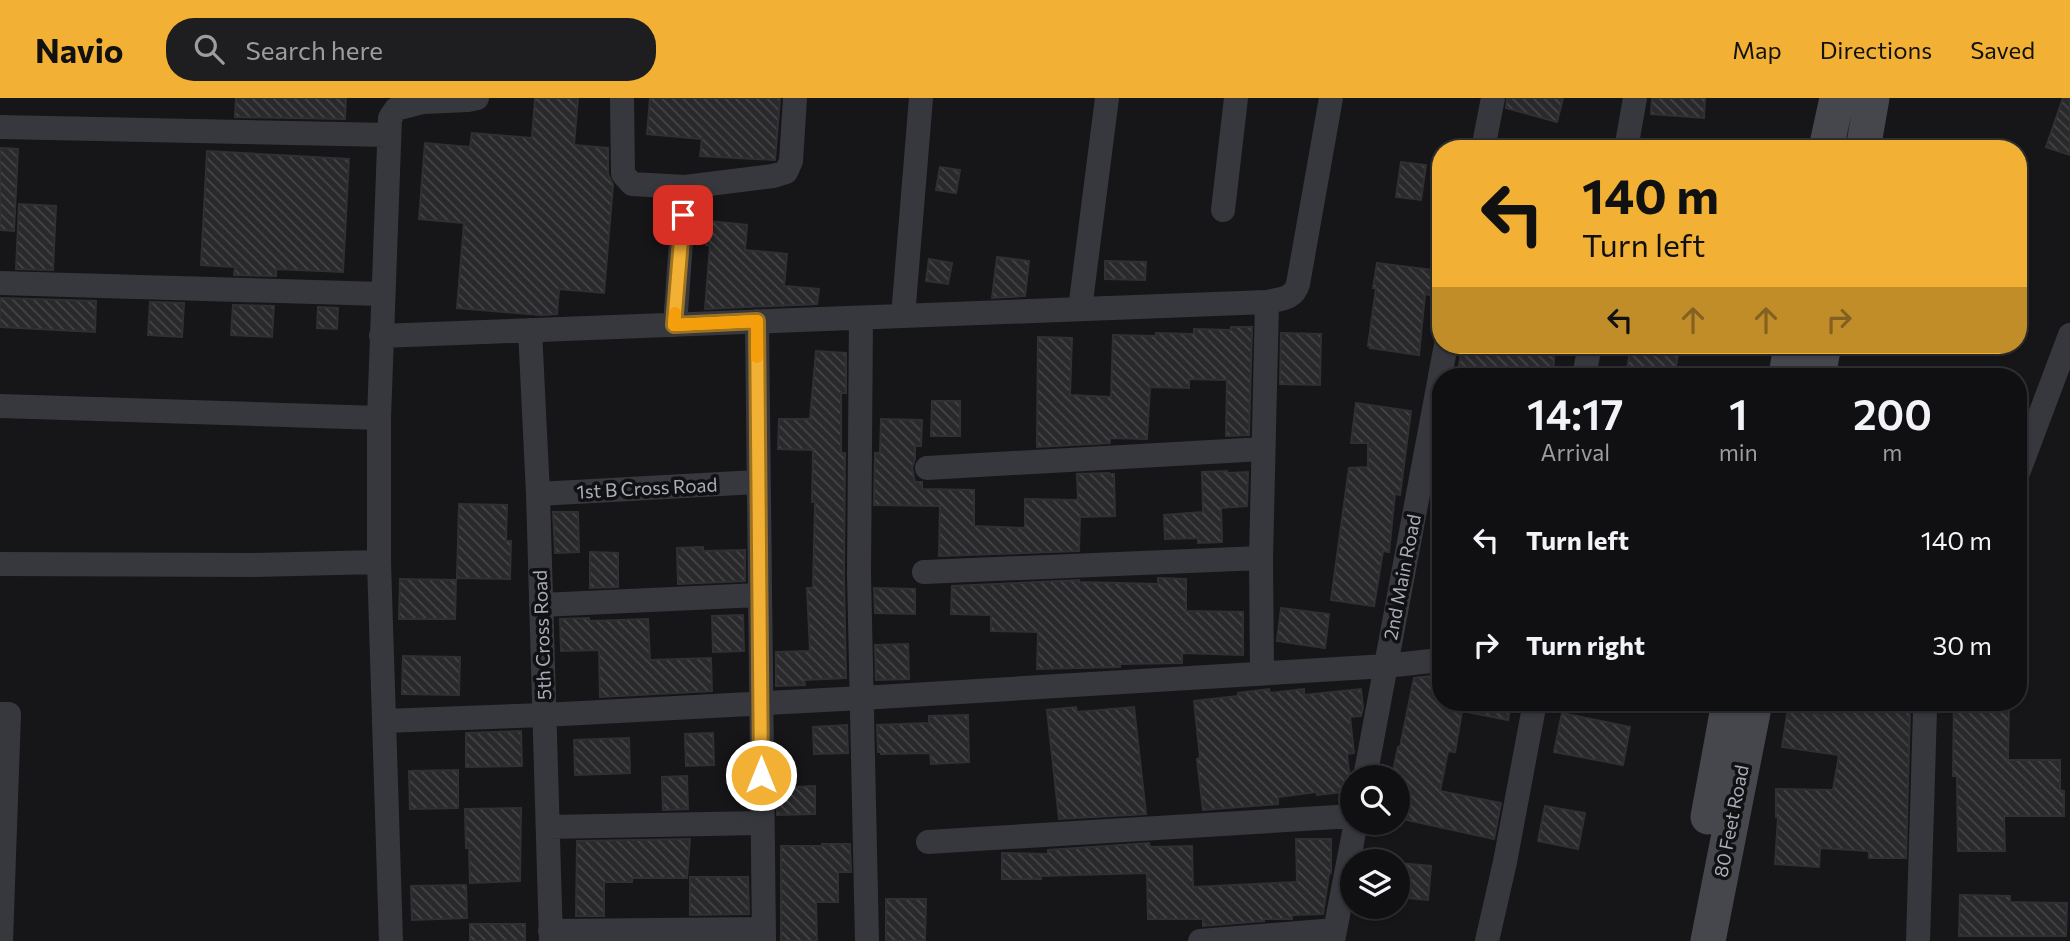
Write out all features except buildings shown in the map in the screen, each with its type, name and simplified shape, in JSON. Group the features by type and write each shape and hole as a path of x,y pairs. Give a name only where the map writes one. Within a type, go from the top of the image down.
{"main road":[{"path":"1828,140 1837,98"},
{"path":"1865,140 1872,98"},
{"name":"80 Feet Road","path":"1685,941 1727,711"},
{"name":"80 Feet Road","path":"1708,941 1753,711"}],"street":[{"path":"391,941 379,562 382,294 390,118 396,109 423,102 477,98"},
{"path":"622,98 623,174 632,184 685,187 786,172 791,161 795,98"},
{"path":"903,316 921,98"},
{"path":"1080,309 1107,98"},
{"path":"1223,210 1236,98"},
{"path":"381,336 1267,302 1288,298 1297,289 1331,98"},
{"path":"1485,140 1493,98"},
{"path":"1628,140 1635,98"},
{"path":"0,127 389,135"},
{"path":"674,325 685,187"},
{"path":"0,283 382,294"},
{"path":"1262,672 1261,558 1267,302"},
{"path":"861,318 859,574 867,941"},
{"path":"551,936 764,935 757,321"},
{"name":"5th Cross Road","path":"530,330 538,494 551,936"},
{"path":"2027,449 2070,335"},
{"path":"0,406 379,418"},
{"name":"2nd Main Road","path":"1367,765 1432,420"},
{"path":"928,468 1263,449"},
{"name":"1st B Cross Road","path":"538,494 757,482"},
{"path":"924,572 1261,558"},
{"path":"0,564 254,565 379,562"},
{"path":"541,605 759,594"},
{"path":"384,721 862,698 1386,666 1432,661"},
{"path":"1488,941 1506,862 1533,711"},
{"path":"1918,941 1925,711"},
{"path":"0,714 9,714 1,941"},
{"path":"928,842 1340,817"},
{"path":"548,827 761,823"},
{"path":"1200,941 1334,935 1353,835"}],"slow traffic":[{"path":"675,313 674,325 757,321 757,357"}],"route":[{"path":"683,215 674,325 757,321 761,775"}]}
